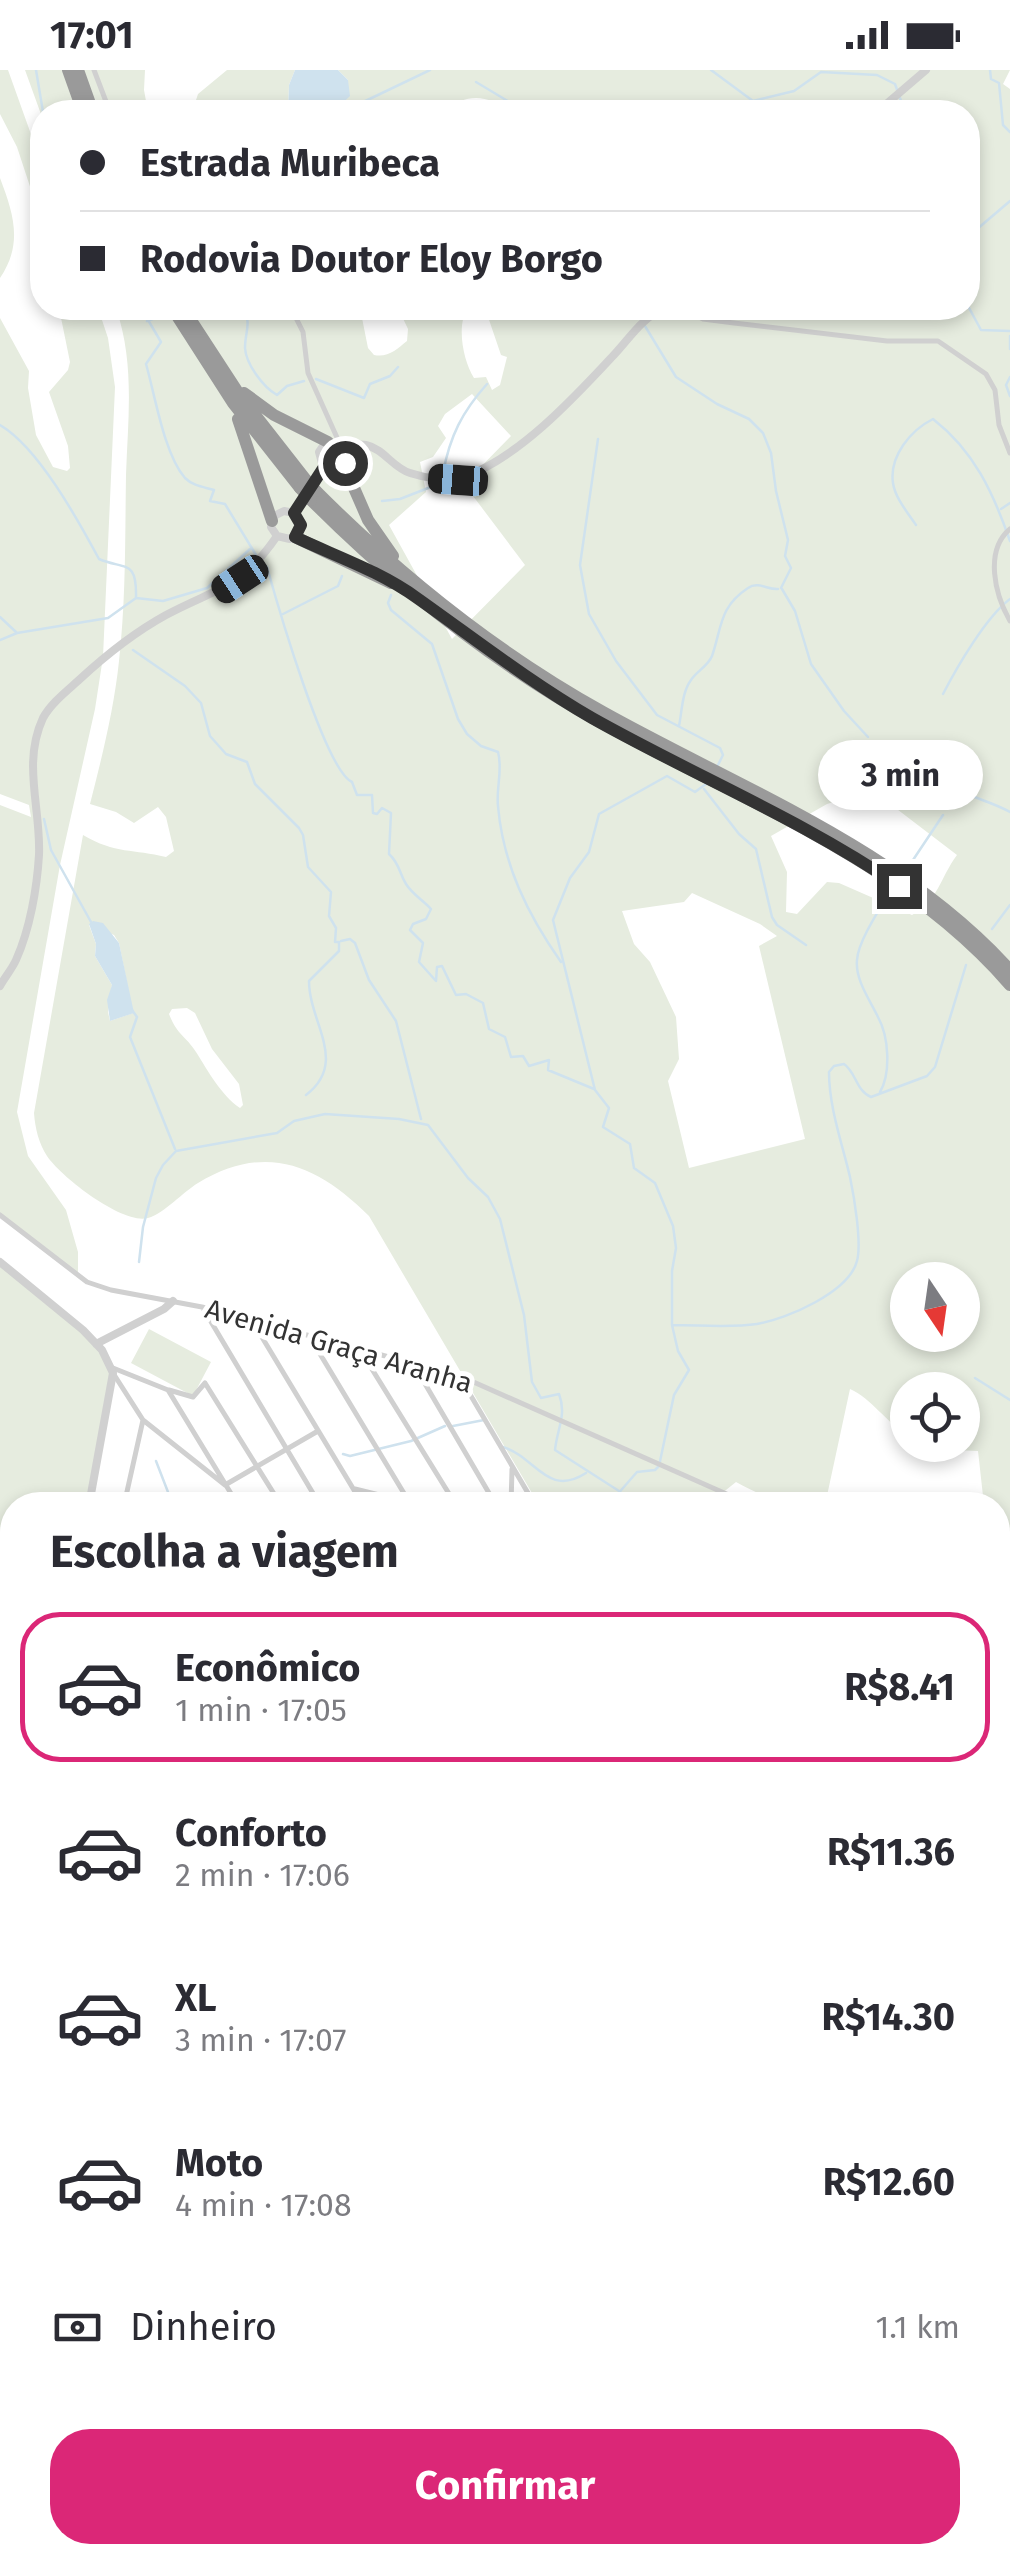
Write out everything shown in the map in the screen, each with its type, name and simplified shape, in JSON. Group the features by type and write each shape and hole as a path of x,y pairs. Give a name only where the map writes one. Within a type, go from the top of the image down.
{"highway":[{"path":"68,70 79,100"},
{"path":"78,70 89,100"},
{"path":"180,320 218,381 248,444 272,522"},
{"path":"191,320 303,484"},
{"path":"212,354 232,381 257,404 297,428 336,443"},
{"path":"218,381 314,496 491,654 584,713 882,874 948,923 1010,985"},
{"path":"344,465 376,534 418,592"},
{"path":"295,537 418,592 577,698 888,866 955,916 1010,970"}],"street":[{"path":"94,70 105,100"},
{"path":"891,100 926,70"},
{"path":"298,320 303,332 308,372 336,443 348,455 344,465 334,470 324,467 318,454 336,443 369,445 408,473 458,480 511,454 594,377 644,320"},
{"path":"711,320 888,341 938,341 986,374 994,390 999,425 1010,454"},
{"path":"294,513 324,467"},
{"path":"281,512 294,513 301,525 295,537 284,540 277,536 272,522 281,512"},
{"path":"1010,530 1000,538 993,552 998,602 1010,621"},
{"path":"0,986 17,959 33,894 39,856 31,780 44,716 98,663 145,628 240,579 277,536"},
{"name":"Avenida Graça Aranha","path":"0,1215 87,1282 202,1307 460,1376 722,1492"},
{"path":"0,1262 96,1344 143,1420 226,1484"},
{"path":"96,1344 173,1302"},
{"path":"202,1307 312,1492"},
{"path":"252,1322 355,1492"},
{"path":"310,1337 403,1492"},
{"path":"360,1350 448,1492"},
{"path":"413,1364 488,1492"},
{"path":"111,1370 138,1376 189,1398 205,1384 273,1492"},
{"path":"91,1492 111,1370"},
{"path":"460,1376 528,1492"},
{"path":"168,1390 231,1492"},
{"path":"127,1492 143,1420"},
{"path":"226,1484 318,1431"},
{"path":"511,1492 512,1466"},
{"path":"352,1488 366,1492"}],"shaded area":[{"path":"0,70 8,70 30,131 30,187 17,147 0,114"},
{"path":"25,70 145,70 146,100 36,100"},
{"path":"227,70 295,70 288,100 196,100"},
{"path":"338,70 1010,70 1003,84 1010,89 1010,1492 983,1492 980,1372 890,1372 890,1422 850,1389 828,1492 756,1492 736,1482 724,1492 531,1492 369,1216 350,1198 310,1172 290,1165 246,1164 198,1183 148,1218 137,1218 109,1207 79,1187 54,1165 40,1141 34,1113 83,835 124,850 166,857 174,851 166,817 158,807 134,823 90,804 114,697 123,614 129,391 119,320 362,320 368,348 379,356 407,341 404,320 463,320 462,343 467,362 474,378 486,377 492,390 500,385 507,357 501,355 489,320 980,320 980,100 345,100 348,80","holes":["472,394 511,436 464,484 525,565 452,639 389,525 426,492 420,462 433,457 446,438 438,426 445,414","872,790 957,855 933,896 912,915 839,883 827,882 797,914 786,912 787,872 771,836 827,804","692,893 760,924 777,936 759,946 805,1139 689,1168 668,1081 679,1059 676,1017 650,962 634,944 622,911 684,902","89,925 114,935 119,943 133,1013 110,1021 112,985 95,956 96,944","187,1008 195,1013 212,1049 239,1084 243,1105 240,1108 221,1090 175,1026 169,1014 172,1009"]},
{"path":"0,178 9,204 14,241 0,278"},
{"path":"0,318 29,371 36,435 53,467 67,471 68,446 49,392 70,362 61,320 102,320 115,387 103,657 60,865 17,1112 28,1156 66,1210 78,1252 78,1275 0,1214 0,805 31,817 29,805 0,794"},
{"path":"0,1258 102,1351 116,1374 93,1492 0,1492"},
{"path":"149,1329 211,1362 193,1396 131,1363"}],"water":[{"path":"295,70 338,70 348,80 350,96 346,100 288,100"},
{"path":"103,923 119,943 134,1013 110,1021 107,1000 112,985 95,956 96,944 89,924"}],"waterway":[{"path":"36,70 41,100"},
{"path":"367,100 430,70"},
{"path":"711,70 752,100"},
{"path":"990,70 991,79 999,83 1003,125 1010,132"},
{"path":"757,100 794,91 821,72 877,75 895,84 901,100"},
{"path":"476,82 506,100"},
{"path":"980,227 1010,201"},
{"path":"148,320 161,342 146,364 171,454 188,481 214,490 210,501 225,504 256,555"},
{"path":"247,320 246,354 261,381 277,395 287,386 304,381"},
{"path":"641,320 676,377 749,419 763,433 771,453 788,540 785,556 791,568 781,588"},
{"path":"976,320 981,330 1010,331"},
{"path":"1010,336 1010,349"},
{"path":"316,379 364,398 370,384 390,376 398,367"},
{"path":"1010,377 1006,385 1010,396"},
{"path":"443,473 458,425 487,384"},
{"path":"916,525 896,494 894,463 903,445 933,419 960,445 981,474 1010,541"},
{"path":"0,425 42,467 99,559 132,571 136,598"},
{"path":"598,439 580,565 589,614 616,661 657,715 720,748 723,755 718,765"},
{"path":"382,501 400,499 441,483"},
{"path":"1001,509 1010,503"},
{"path":"0,640 17,633 108,618 136,598 163,601 207,588 250,549"},
{"path":"262,563 267,567 303,684 329,748 357,795 372,795 373,813 382,808 391,813 389,854 409,888 431,909 426,919 413,924 410,930 423,943 419,962 436,981 437,967 442,966 456,995 466,994 483,1003 489,1029 505,1037 511,1057 523,1056 529,1066 549,1060 548,1070 594,1089"},
{"path":"283,614 338,586 342,576"},
{"path":"679,726 686,690 710,660 732,603 752,586 778,589"},
{"path":"782,589 795,611 811,664 868,737"},
{"path":"391,595 391,610 432,644 467,734 481,746 498,752 498,806 505,849 528,908 561,962"},
{"path":"943,694 982,630 1010,599"},
{"path":"0,617 16,632"},
{"path":"133,650 185,686 201,703 210,736 226,754 247,762 255,784 299,828 308,867 331,892 329,916 336,928 339,951 309,981 324,1041 325,1069 306,1095"},
{"path":"928,750 934,765 951,785 1010,812"},
{"path":"620,1492 637,1472 659,1466 674,1395 689,1370 678,1351 672,1325 676,1248 673,1226 655,1183 634,1168 630,1144 603,1127 609,1108 595,1090 553,920 570,878 589,852 599,814 667,776 695,792 706,784"},
{"path":"704,789 739,834 756,849 777,925 806,945"},
{"path":"907,869 943,815"},
{"path":"44,819 51,850 91,922"},
{"path":"880,1092 886,1075 886,1045 882,1025 861,982 857,960 866,934 891,890"},
{"path":"992,929 1010,905"},
{"path":"341,941 350,939 355,943 369,980 396,1021 421,1119"},
{"path":"673,1325 736,1326 770,1321 815,1302 852,1272 858,1253 857,1219 829,1072 844,1064 871,1097 927,1076 935,1067 966,965"},
{"path":"132,1010 137,1017 130,1037 175,1149"},
{"path":"139,1262 143,1227 156,1178 176,1151 277,1133 294,1121 325,1114 428,1125 468,1178 488,1197 500,1219 524,1315 532,1382 541,1398 559,1394 561,1402 555,1450 619,1491"},
{"path":"980,1381 1010,1400"},
{"path":"453,1426 484,1420"},
{"path":"343,1454 350,1456 411,1441 445,1426"},
{"path":"503,1447 551,1478 561,1481 586,1473"},
{"path":"156,1461 168,1492"}],"route":[{"path":"345,463 334,470 324,467 294,513 301,525 295,537 415,596 502,662 572,706 846,853 899,886"}]}
